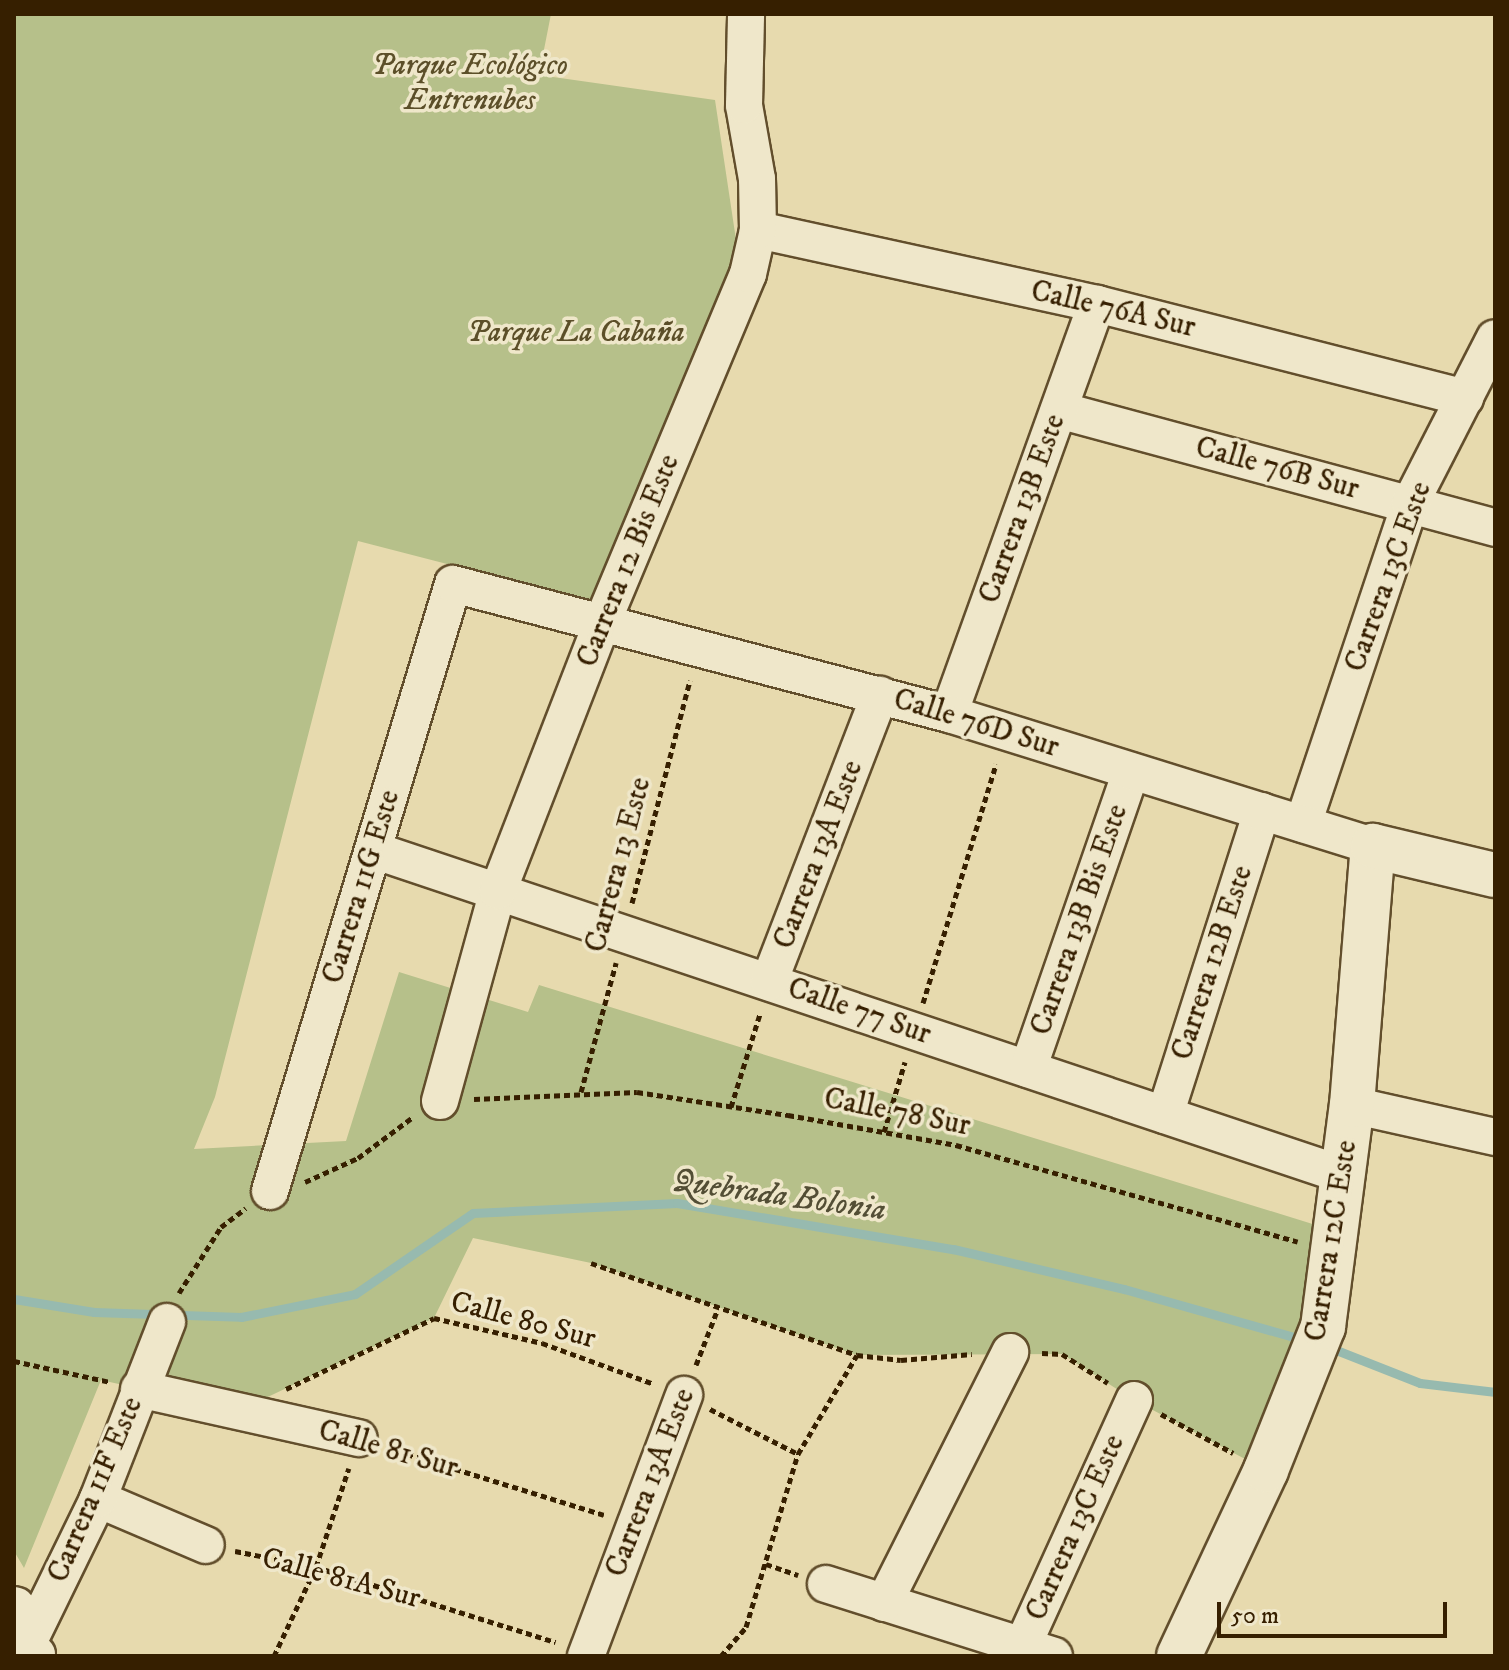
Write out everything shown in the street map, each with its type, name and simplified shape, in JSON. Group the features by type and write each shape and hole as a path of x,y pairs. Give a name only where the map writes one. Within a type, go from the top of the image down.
{"street":[{"name":"Carrera 12 Bis Este","path":"440,1101 498,891 602,623 730,325 758,230 757,179 744,105 746,14"},
{"name":"Calle 76A Sur","path":"758,230 1097,304 1465,398"},
{"name":"Carrera 13B Este","path":"949,714 1097,304"},
{"name":"Carrera 13C Este","path":"1303,824 1410,504 1492,353"},
{"name":"Calle 76B Sur","path":"1059,410 1495,528"},
{"name":"Calle 76D Sur","path":"453,584 949,714 1373,846 1495,875"},
{"name":"Carrera 11G Este","path":"270,1191 453,584"},
{"name":"Carrera 13A Este","path":"769,982 880,695"},
{"name":"Carrera 13B Bis Este","path":"1028,1069 1131,771"},
{"name":"Carrera 12B Este","path":"1165,1115 1262,811"},
{"name":"Carrera 12C Este","path":"1179,1656 1266,1470 1317,1345 1334,1250 1352,1105 1373,846"},
{"name":"Calle 77 Sur","path":"373,850 1344,1175"},
{"path":"1352,1105 1495,1137"},
{"name":"Carrera 11F Este","path":"25,1642 98,1499 167,1322"},
{"path":"884,1603 1010,1352"},
{"name":"Calle 81 Sur","path":"139,1389 359,1438"},
{"name":"Carrera 13A Este","path":"586,1654 684,1395"},
{"name":"Carrera 13C Este","path":"1032,1653 1134,1400"},
{"path":"98,1499 206,1545"},
{"path":"826,1584 1032,1653"}],"path":[{"name":"Carrera 13 Este","path":"581,1092 698,648"},
{"path":"884,1132 1006,732"},
{"name":"Carrera 13A Este","path":"731,1107 769,982"},
{"name":"Calle 78 Sur","path":"440,1101 581,1092 637,1092 884,1132 956,1145 1270,1236 1334,1250"},
{"path":"183,1283 221,1227 270,1191 315,1180 347,1163 440,1101"},
{"path":"591,1263 717,1310 857,1355 901,1360 1010,1352 1062,1354 1134,1400 1266,1470"},
{"name":"Carrera 13A Este","path":"684,1395 717,1310"},
{"name":"Calle 80 Sur","path":"238,1411 434,1318 542,1343 684,1395 798,1454"},
{"path":"721,1656 746,1627 798,1454 857,1355"},
{"path":"14,1361 139,1389"},
{"path":"274,1656 316,1567 359,1438"},
{"name":"Calle 81 Sur","path":"359,1438 634,1524"},
{"name":"Calle 81A Sur","path":"206,1545 316,1567 586,1654"}],"green space":[{"path":"14,14 551,14 539,75 715,100 738,253 695,375 591,601 358,541 215,1097 194,1149 346,1141 399,972 528,1012 539,985 1319,1226 1295,1364 1245,1459 1134,1400 1062,1354 857,1355 591,1263 473,1238 434,1318 238,1411 101,1380 24,1568 14,1551"}],"waterway":[{"name":"Quebrada Bolonia","path":"14,1299 94,1312 241,1317 355,1294 473,1213 677,1203 953,1249 1124,1289 1304,1340"},
{"name":"Quebrada Bolonia","path":"1326,1346 1420,1383 1495,1392"}],"park label":[{"name":"Parque Ecológico Entrenubes","path":"470,83"},
{"name":"Parque La Cabaña","path":"576,333"}]}
